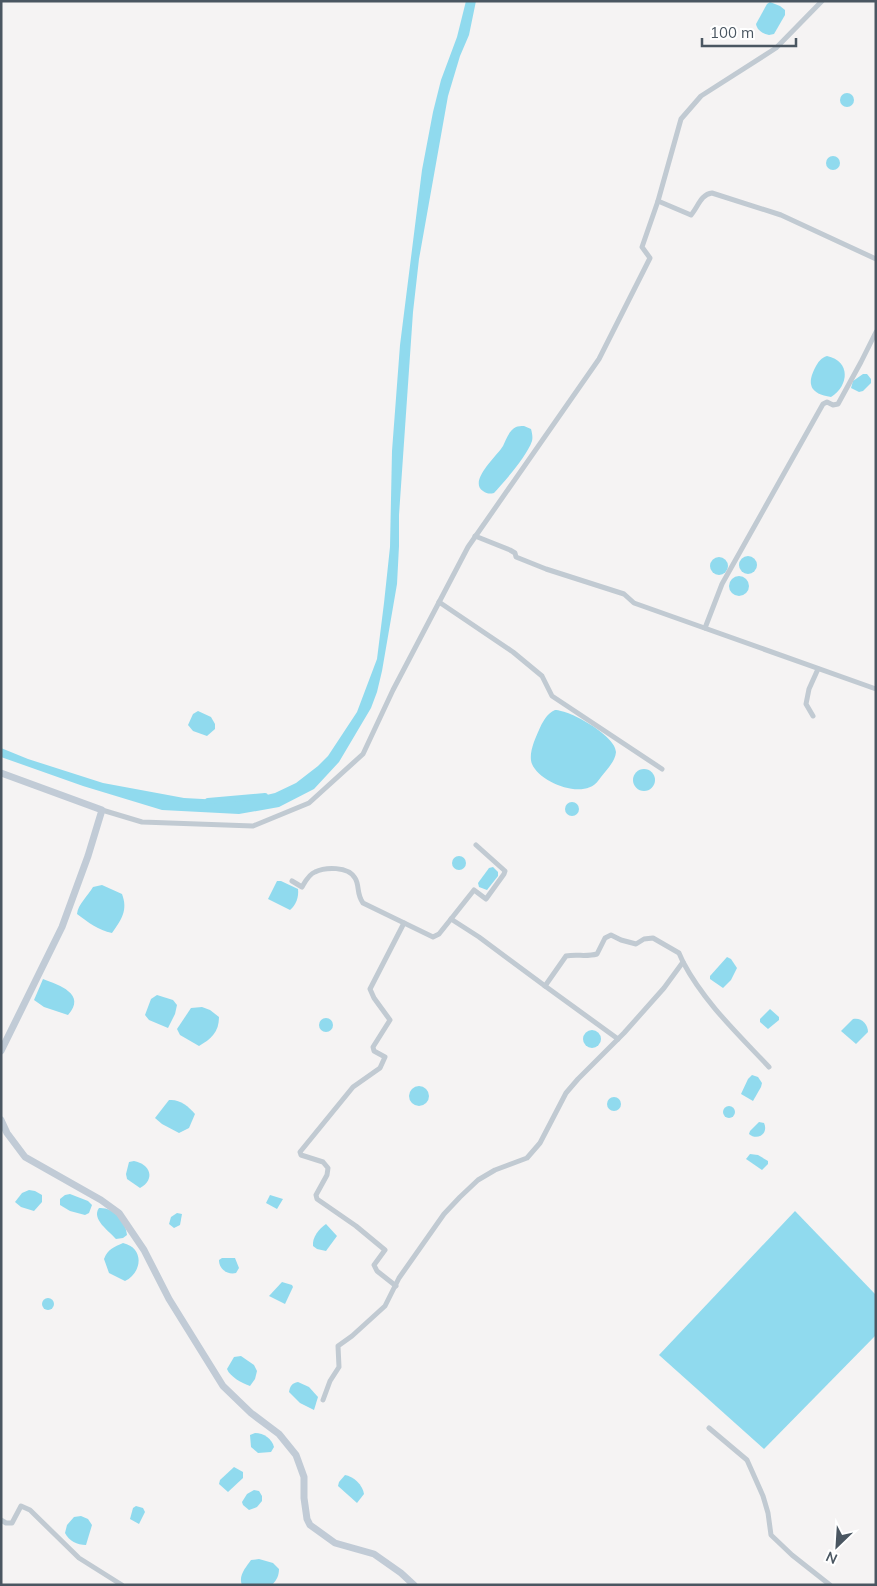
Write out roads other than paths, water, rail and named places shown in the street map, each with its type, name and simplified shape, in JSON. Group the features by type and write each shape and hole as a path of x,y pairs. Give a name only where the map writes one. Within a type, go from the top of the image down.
{"main road":[{"path":"1,773 102,810 88,856 62,927 1,1051"},
{"path":"1,1120 7,1133 25,1157 101,1200 120,1213 144,1250 169,1299 223,1386 251,1413 279,1434 296,1455 304,1477 304,1498 307,1519 310,1525 335,1543 374,1554 414,1585"}],"street":[{"path":"102,810 142,822 253,826 309,803 363,754 393,690 468,547 599,359 650,258 642,247 658,201 681,119 701,96 776,48 822,1"},
{"path":"658,201 691,215 704,196 707,193 712,193 782,215 876,258"},
{"path":"705,628 722,584 823,404 827,402 833,405 838,404 876,332"},
{"path":"475,536 510,550 516,557 546,569 624,594 634,603 876,689"},
{"path":"439,602 513,652 542,676 552,696 662,769"},
{"path":"813,716 806,704 809,689 818,668"},
{"path":"292,881 302,887 312,873 328,869 348,871 355,878 358,896 363,903 433,937 439,934 474,890 486,898 504,874 505,871 476,845"},
{"path":"451,919 479,937 618,1039"},
{"path":"396,1286 377,1271 374,1265 386,1250 317,1199 316,1195 327,1175 328,1168 323,1162 301,1156 300,1152 352,1087 380,1068 385,1057 374,1051 373,1047 390,1020 374,998 370,989 404,923"},
{"path":"546,986 566,956 576,954 591,956 597,954 605,938 611,934 621,940 636,944 644,939 653,938 679,953 689,974 721,1016 743,1042 769,1067"},
{"path":"323,1400 330,1381 339,1367 338,1346 385,1306 396,1286 444,1214 478,1180 494,1170 527,1158 540,1143 566,1094 664,988 683,962"},
{"path":"709,1428 747,1460 763,1496 771,1535 792,1555 830,1585"},
{"path":"1,1520 6,1523 12,1523 21,1506 30,1510 79,1558 122,1585"}],"water":[{"path":"466,1 476,1 469,35 460,56 448,96 419,259 413,312 399,515 397,584 377,692 371,708 339,762 314,789 279,807 239,814 162,810 83,786 1,757 1,748 28,759 103,783 184,798 250,799 275,793 296,783 318,766 328,756 357,712 377,659 384,603 390,547 392,451 400,345 422,170 441,80 457,37"},
{"path":"770,2 785,10 785,15 774,34 769,35 761,31 756,24"},
{"path":"844,93 850,93 854,100 850,107 844,107 840,103 840,97"},
{"path":"830,156 836,156 840,163 836,170 830,170 826,166 826,160"},
{"path":"827,356 840,363 844,368 845,374 841,387 831,397 814,391 811,383 816,366 820,360"},
{"path":"863,374 867,374 871,379 871,383 863,391 859,392 851,388 853,381"},
{"path":"524,426 531,429 532,436 532,441 526,454 494,493 488,494 484,492 479,487 481,475 503,446 511,430"},
{"path":"748,556 754,559 757,565 754,571 748,574 742,571 739,565 742,559"},
{"path":"719,557 725,560 728,566 725,572 719,575 713,572 710,566 713,560"},
{"path":"739,576 746,579 749,586 746,593 739,596 732,593 729,586 732,579"},
{"path":"555,710 571,714 591,725 609,739 614,746 616,752 614,760 591,787 573,789 563,787 544,777 532,764 531,751 537,734 545,718"},
{"path":"198,711 211,717 215,724 215,729 207,736 193,731 188,725 193,714"},
{"path":"644,769 652,772 655,780 652,788 644,791 636,788 633,780 636,772"},
{"path":"572,802 577,804 579,809 577,814 572,816 567,814 565,809 567,804"},
{"path":"456,856 462,856 466,863 462,870 456,870 452,866 452,860"},
{"path":"493,867 498,872 498,876 487,890 479,887 478,883 489,868"},
{"path":"277,881 298,889 297,901 290,910 268,899"},
{"path":"102,885 122,894 124,900 123,914 112,933 98,928 77,914 81,903 93,887"},
{"path":"727,957 731,959 737,968 731,980 723,988 710,979 710,976"},
{"path":"43,979 63,987 73,996 73,1008 68,1015 44,1007 34,1000"},
{"path":"157,995 173,1000 177,1005 168,1028 149,1020 145,1015 151,999"},
{"path":"202,1007 219,1017 219,1022 214,1034 199,1046 180,1035 177,1029 191,1008"},
{"path":"770,1009 779,1017 779,1020 768,1029 760,1022 760,1019"},
{"path":"326,1018 331,1020 333,1025 331,1030 326,1032 321,1030 319,1025 321,1020"},
{"path":"853,1019 861,1020 868,1029 868,1032 856,1044 841,1031"},
{"path":"592,1030 598,1033 601,1039 598,1045 592,1048 586,1045 583,1039 586,1033"},
{"path":"752,1075 758,1077 762,1083 753,1101 741,1094"},
{"path":"419,1086 426,1089 429,1096 426,1103 419,1106 412,1103 409,1096 412,1089"},
{"path":"614,1097 619,1099 621,1104 619,1109 614,1111 609,1109 607,1104 609,1099"},
{"path":"169,1100 184,1104 195,1114 189,1128 179,1133 155,1118"},
{"path":"727,1106 731,1106 735,1112 731,1118 727,1118 723,1114 723,1110"},
{"path":"759,1122 764,1123 764,1133 755,1137 752,1136 749,1134 750,1131"},
{"path":"750,1154 758,1155 768,1161 768,1164 762,1170 746,1159"},
{"path":"134,1161 144,1165 149,1172 148,1180 140,1188 127,1179 126,1174 129,1162"},
{"path":"29,1190 42,1195 42,1202 34,1211 21,1207 15,1202 22,1193"},
{"path":"70,1194 88,1201 92,1205 89,1213 85,1215 70,1211 60,1205 60,1199"},
{"path":"270,1195 283,1199 277,1209 266,1203"},
{"path":"99,1208 114,1212 124,1225 127,1235 116,1239 105,1229 97,1216"},
{"path":"795,1211 876,1295 876,1335 764,1449 659,1355"},
{"path":"177,1213 182,1214 180,1225 174,1228 169,1224 171,1217"},
{"path":"326,1224 337,1236 326,1251 317,1249 313,1246 313,1243 316,1234"},
{"path":"123,1243 135,1250 139,1261 135,1272 125,1281 109,1273 104,1259 109,1251"},
{"path":"222,1258 235,1258 239,1268 236,1273 230,1273 222,1269 219,1260"},
{"path":"282,1282 293,1287 285,1304 269,1296"},
{"path":"48,1298 54,1304 48,1310 42,1304"},
{"path":"241,1356 254,1365 257,1371 255,1379 250,1386 233,1377 227,1369 234,1357"},
{"path":"298,1382 309,1387 318,1397 314,1410 300,1403 289,1392 292,1385"},
{"path":"255,1433 264,1435 269,1439 274,1447 271,1452 258,1453 251,1447 250,1435"},
{"path":"234,1467 243,1472 243,1478 228,1492 219,1484 220,1480"},
{"path":"345,1475 351,1477 362,1487 364,1494 357,1503 338,1486"},
{"path":"254,1490 259,1491 262,1501 257,1507 249,1510 242,1502 247,1494"},
{"path":"136,1506 143,1508 145,1512 139,1524 130,1519 133,1508"},
{"path":"81,1516 88,1519 92,1525 86,1545 74,1542 65,1533 67,1525 74,1517"},
{"path":"259,1559 273,1563 279,1569 275,1581 272,1585 242,1585 241,1578 245,1569 251,1560"}],"waterway":[{"path":"208,801 265,796"}]}
